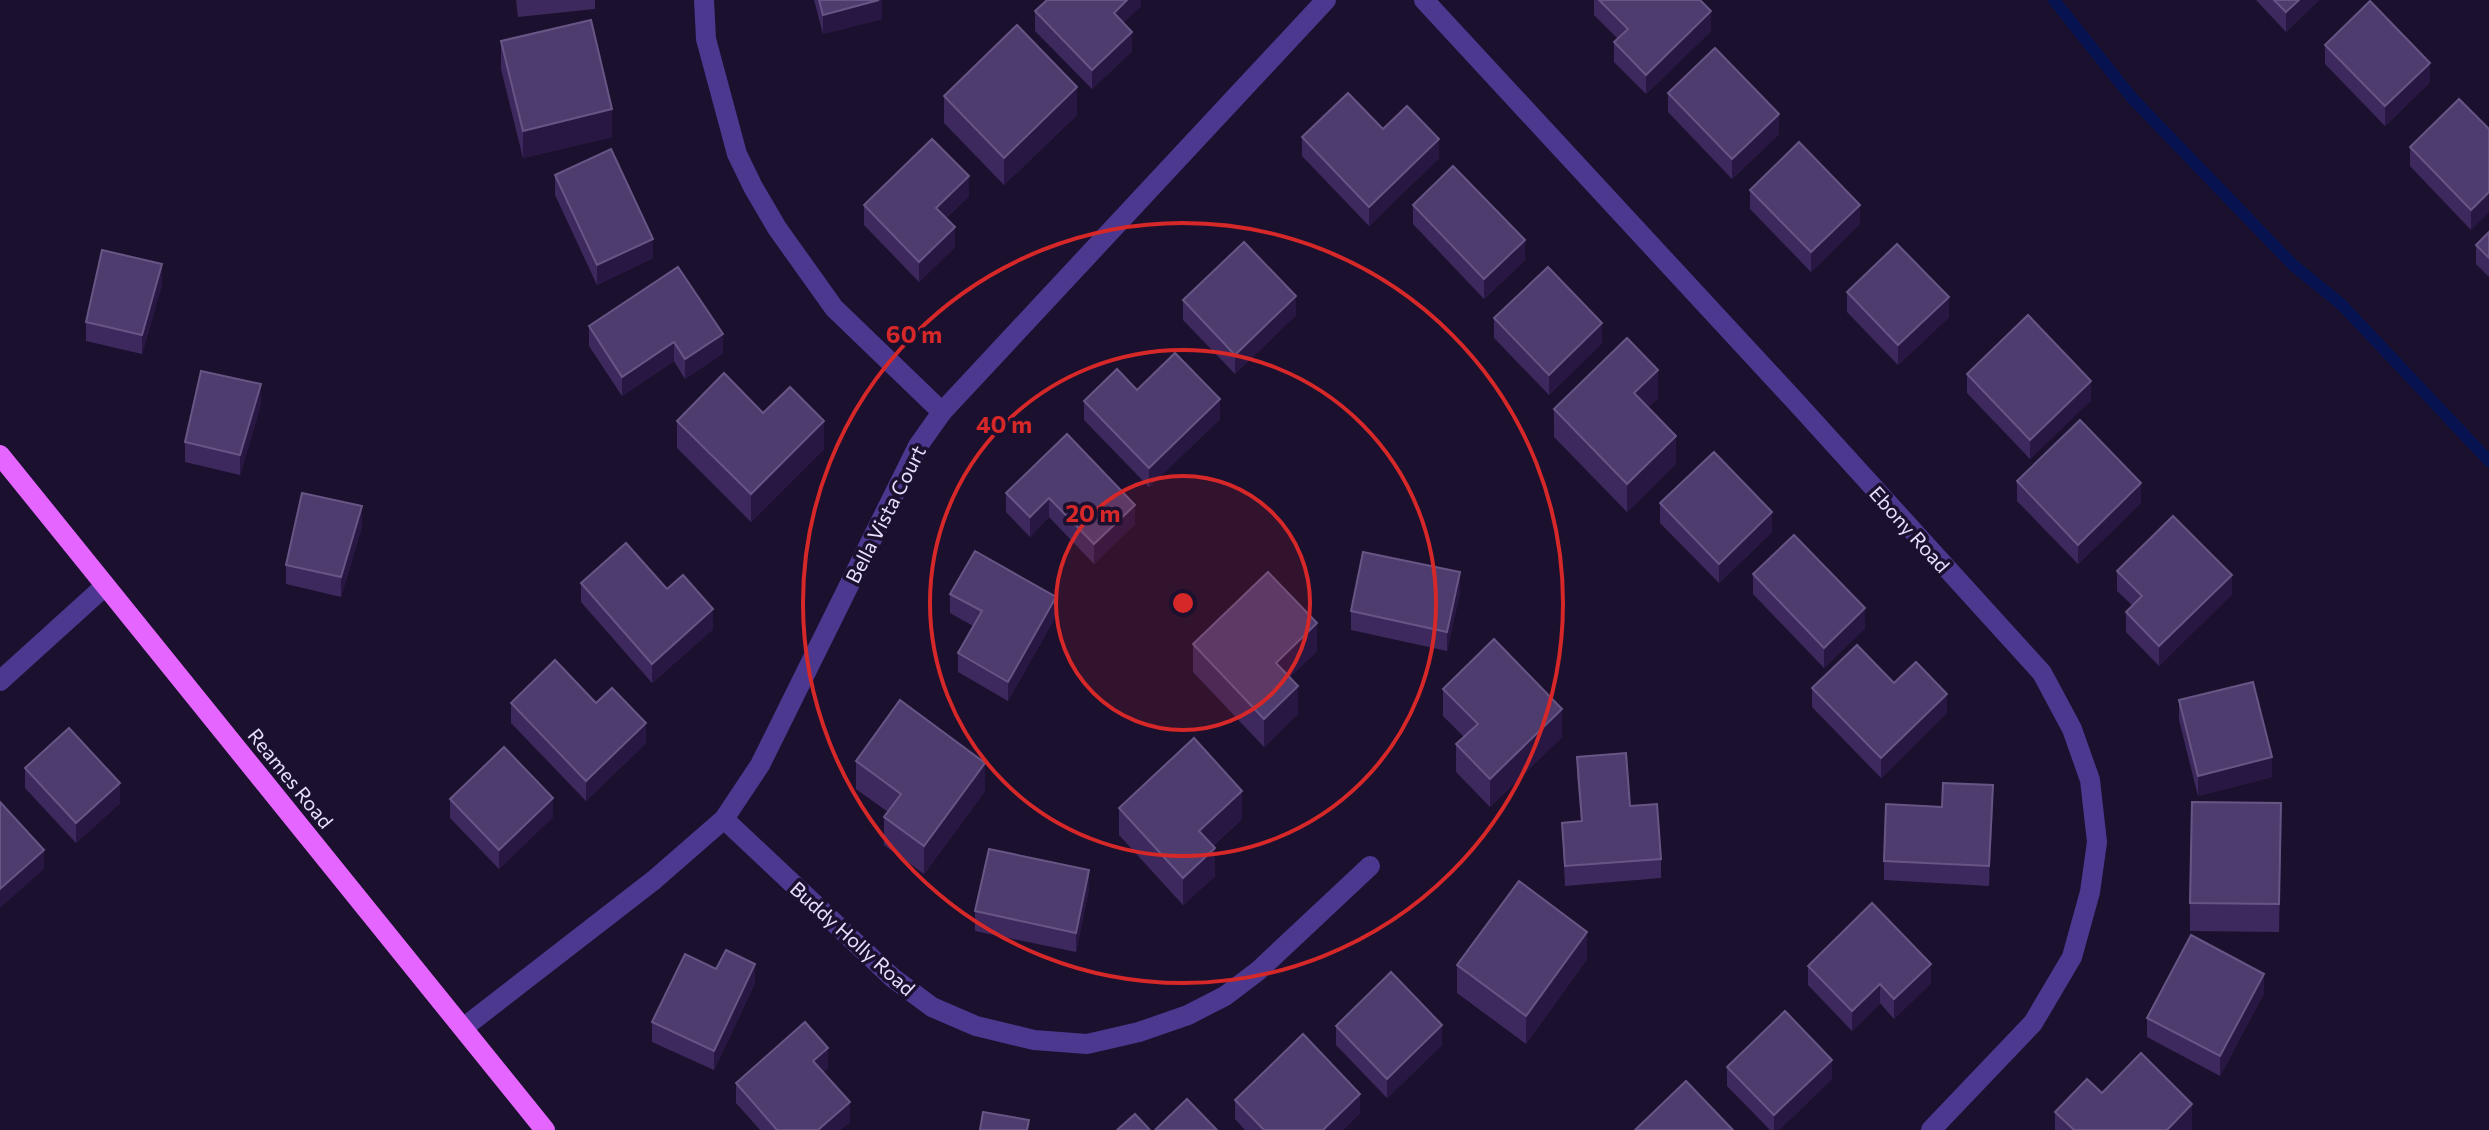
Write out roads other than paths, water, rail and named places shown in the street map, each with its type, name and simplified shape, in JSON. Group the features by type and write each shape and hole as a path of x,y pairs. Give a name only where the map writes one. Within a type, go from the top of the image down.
{"main road":[{"name":"Reames Road","path":"0,455 545,1130"}],"street":[{"path":"704,0 706,39 737,154 753,187 777,228 834,308 942,412"},
{"name":"Bella Vista Court","path":"463,1028 654,880 724,819 760,765 918,446 942,412 1326,0"},
{"name":"Ebony Road","path":"1424,0 1786,390 2042,673 2072,729 2090,780 2097,842 2090,892 2072,957 2033,1023 1931,1130"},
{"path":"0,681 105,586"},
{"name":"Buddy Holly Road","path":"724,819 893,978 932,1007 976,1026 1034,1040 1087,1044 1139,1032 1188,1015 1225,996 1258,971 1370,866"}],"waterway":[{"path":"2054,0 2132,98 2293,265 2341,304 2489,461"}]}
